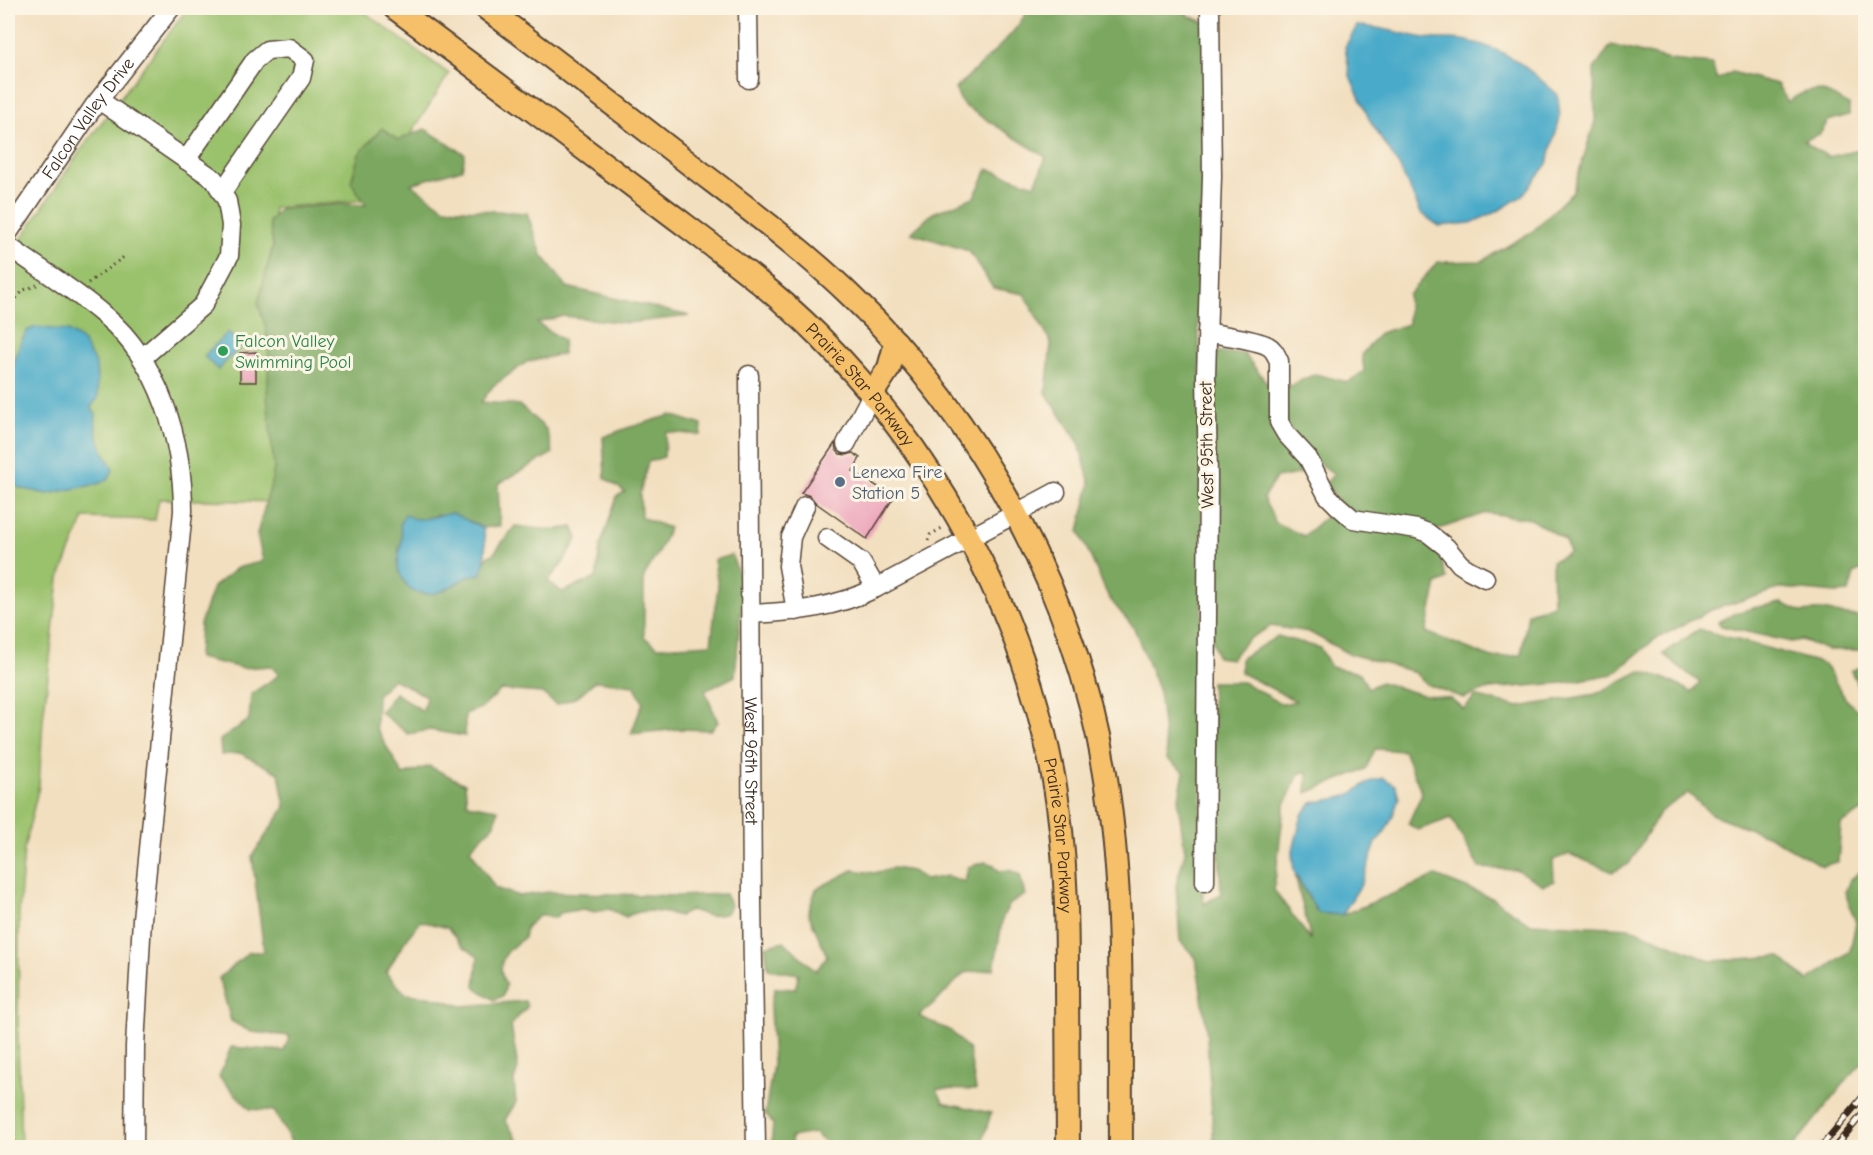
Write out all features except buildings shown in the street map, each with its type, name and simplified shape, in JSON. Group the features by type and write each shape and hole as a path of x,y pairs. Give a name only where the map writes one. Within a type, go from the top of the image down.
{"main road":[{"name":"Prairie Star Parkway","path":"395,8 577,143 771,292 815,332 872,394 943,490 994,587 1029,681 1055,786 1066,887 1068,1148"},
{"path":"486,8 808,256 855,300 896,342 932,386 966,431 1016,513 1065,624 1096,730 1107,781 1115,846 1119,908 1121,1148"},
{"path":"872,394 889,368 896,342"}],"street":[{"name":"Falcon Valley Drive","path":"8,233 99,100 171,8"},
{"path":"748,8 749,79"},
{"name":"West 95th Street","path":"1205,882 1207,332 1212,176 1210,8"},
{"path":"186,160 255,60 267,50 289,48 305,60 301,78 222,192"},
{"path":"99,100 214,179 227,201 231,225 229,256 203,305 142,358"},
{"path":"8,246 105,315 142,358 164,406 181,469 183,511 142,919 135,1046 134,1148"},
{"path":"1207,332 1255,341 1275,351 1279,361 1279,422 1286,434 1308,458 1327,495 1336,505 1353,519 1417,529 1428,533 1446,547 1460,564 1485,578"},
{"name":"West 96th Street","path":"748,375 756,1148"},
{"path":"846,444 872,394"},
{"path":"751,614 796,612 832,605 876,588 1056,492"},
{"path":"796,612 788,566 791,537 805,506"},
{"path":"826,538 861,562 876,588"}],"path":[{"path":"8,1111 14,1135 14,1148"}],"green space":[{"path":"188,8 359,8 449,74 369,200 274,208 271,329 279,502 159,499 155,520 84,518 59,579 43,720 39,786 24,849 19,913 18,1042 21,1147 8,1148 8,259 81,150"},
{"path":"1027,8 1189,8 1187,15 1204,22 1205,155 1198,315 1202,422 1201,882 1204,904 1221,894 1211,682 1243,682 1282,704 1296,701 1241,673 1241,658 1278,636 1320,648 1331,667 1360,673 1368,688 1381,682 1419,694 1450,698 1464,709 1475,696 1519,707 1596,694 1640,671 1661,677 1692,692 1700,683 1663,654 1699,629 1824,664 1845,698 1864,717 1865,761 1862,776 1865,778 1865,809 1841,824 1838,862 1822,866 1769,836 1711,814 1688,793 1660,812 1629,864 1613,872 1569,854 1553,860 1554,881 1543,885 1517,870 1479,868 1451,818 1418,830 1408,824 1422,793 1404,751 1375,749 1366,769 1306,793 1307,771 1299,774 1284,807 1274,890 1311,940 1295,875 1318,913 1342,915 1436,876 1492,898 1529,923 1631,928 1712,961 1779,956 1808,981 1850,951 1856,923 1845,892 1850,880 1865,868 1865,1060 1793,1147 1214,1147 1206,1025 1196,958 1180,941 1176,885 1185,852 1178,803 1184,772 1167,759 1159,692 1134,628 1109,598 1079,531 1090,484 1079,443 1046,393 1051,343 1024,294 993,288 969,251 911,233 933,213 974,197 988,169 1035,185 1046,157 963,105 955,89 1008,38"},
{"path":"1611,45 1670,60 1712,64 1717,80 1732,72 1777,84 1788,102 1804,92 1818,91 1849,105 1849,115 1828,121 1820,134 1803,141 1828,157 1865,149 1866,567 1854,574 1849,592 1782,588 1711,610 1654,640 1613,674 1563,683 1489,689 1463,698 1426,684 1414,672 1347,653 1309,632 1271,626 1247,640 1231,659 1217,657 1212,638 1217,554 1215,352 1244,354 1268,384 1273,417 1305,473 1276,478 1263,498 1276,523 1304,536 1333,510 1352,527 1410,533 1427,543 1440,556 1447,579 1437,584 1426,632 1492,658 1521,655 1528,613 1553,605 1552,561 1569,553 1565,540 1531,519 1486,513 1433,531 1410,523 1370,524 1345,512 1326,483 1334,474 1313,458 1286,425 1283,389 1315,374 1348,382 1364,371 1362,354 1380,333 1408,324 1408,295 1438,262 1482,261 1533,231 1573,191 1595,121 1594,69"},
{"path":"382,128 398,140 425,129 465,154 462,169 411,184 445,208 527,213 542,255 567,287 690,316 628,323 563,316 537,323 563,340 563,354 527,362 493,386 481,402 519,405 546,429 553,453 498,484 500,526 483,528 471,522 436,515 420,520 411,519 398,552 453,586 471,574 480,574 486,558 494,553 515,526 552,530 573,527 578,538 563,563 548,581 562,592 596,578 600,547 617,496 625,492 605,478 603,437 671,415 702,425 701,435 666,432 664,457 648,462 640,494 641,517 669,528 644,576 644,637 658,647 711,644 718,586 714,560 732,555 743,589 735,676 705,691 718,722 711,730 680,729 631,734 643,702 634,685 595,681 577,697 556,705 542,693 501,690 483,707 465,714 465,736 430,730 408,734 380,712 395,693 423,711 426,696 393,679 377,695 376,728 403,775 429,766 465,784 467,804 498,809 495,824 470,849 495,888 519,896 548,892 677,896 725,894 731,906 725,914 709,916 691,910 680,916 646,911 626,917 609,909 595,912 583,909 560,913 551,918 541,914 526,927 524,938 507,952 501,970 506,985 503,996 494,1000 475,987 478,957 461,945 448,928 420,921 386,973 406,994 429,996 462,1006 525,1001 527,1007 511,1025 518,1068 514,1081 516,1102 505,1120 522,1147 294,1147 274,1111 250,1109 219,1077 231,1047 284,1051 290,1036 251,1032 231,1021 219,978 249,952 264,952 252,856 285,807 279,773 240,753 221,755 220,740 249,720 251,694 279,675 271,666 242,668 198,658 200,624 213,587 237,568 263,561 257,534 274,468 267,397 269,358 266,329 258,303 273,245 269,222 280,209 342,204 366,205 351,182 359,154"},
{"path":"1781,603 1802,612 1824,610 1863,617 1865,619 1865,650 1827,650 1802,640 1791,642 1721,626 1718,622 1748,609"},
{"path":"1865,665 1865,701 1851,671"},
{"path":"985,862 994,865 999,871 1010,870 1020,875 1025,895 1010,904 1003,916 994,969 964,973 919,1016 951,1031 969,1050 976,1090 937,1089 943,1102 991,1113 981,1147 831,1147 814,1133 791,1137 792,1147 771,1147 773,1124 765,1113 773,1064 770,1008 775,988 795,989 799,974 768,969 765,946 784,941 816,971 827,956 808,913 816,889 853,870 874,873 893,868 912,871 926,880 947,876 965,882 968,867"}],"water":[{"path":"1357,26 1375,27 1426,38 1463,40 1494,49 1517,61 1558,95 1560,118 1547,164 1522,196 1498,211 1471,223 1439,226 1421,213 1399,166 1369,119 1350,76 1345,47"},
{"path":"37,327 68,331 82,340 96,365 98,398 91,407 96,414 96,429 100,443 113,469 109,479 98,484 47,494 19,488 8,479 8,382 21,341 28,330"},
{"name":"Falcon Valley Swimming Pool","path":"228,332 241,346 218,370 204,356"},
{"path":"452,513 483,528 485,551 481,574 469,576 436,593 412,591 399,572 398,565 402,535 400,525 405,514 421,519"},
{"path":"1384,778 1396,786 1399,798 1386,830 1376,843 1362,883 1342,915 1318,913 1294,871 1292,854 1302,815 1312,803 1344,797 1374,780"}],"railway":[{"path":"1820,1148 1866,1093"},
{"path":"1834,1148 1866,1110"}],"place":[{"name":"Falcon Valley Swimming Pool","path":"223,351"},
{"name":"Lenexa Fire Station 5","path":"840,482"}]}
